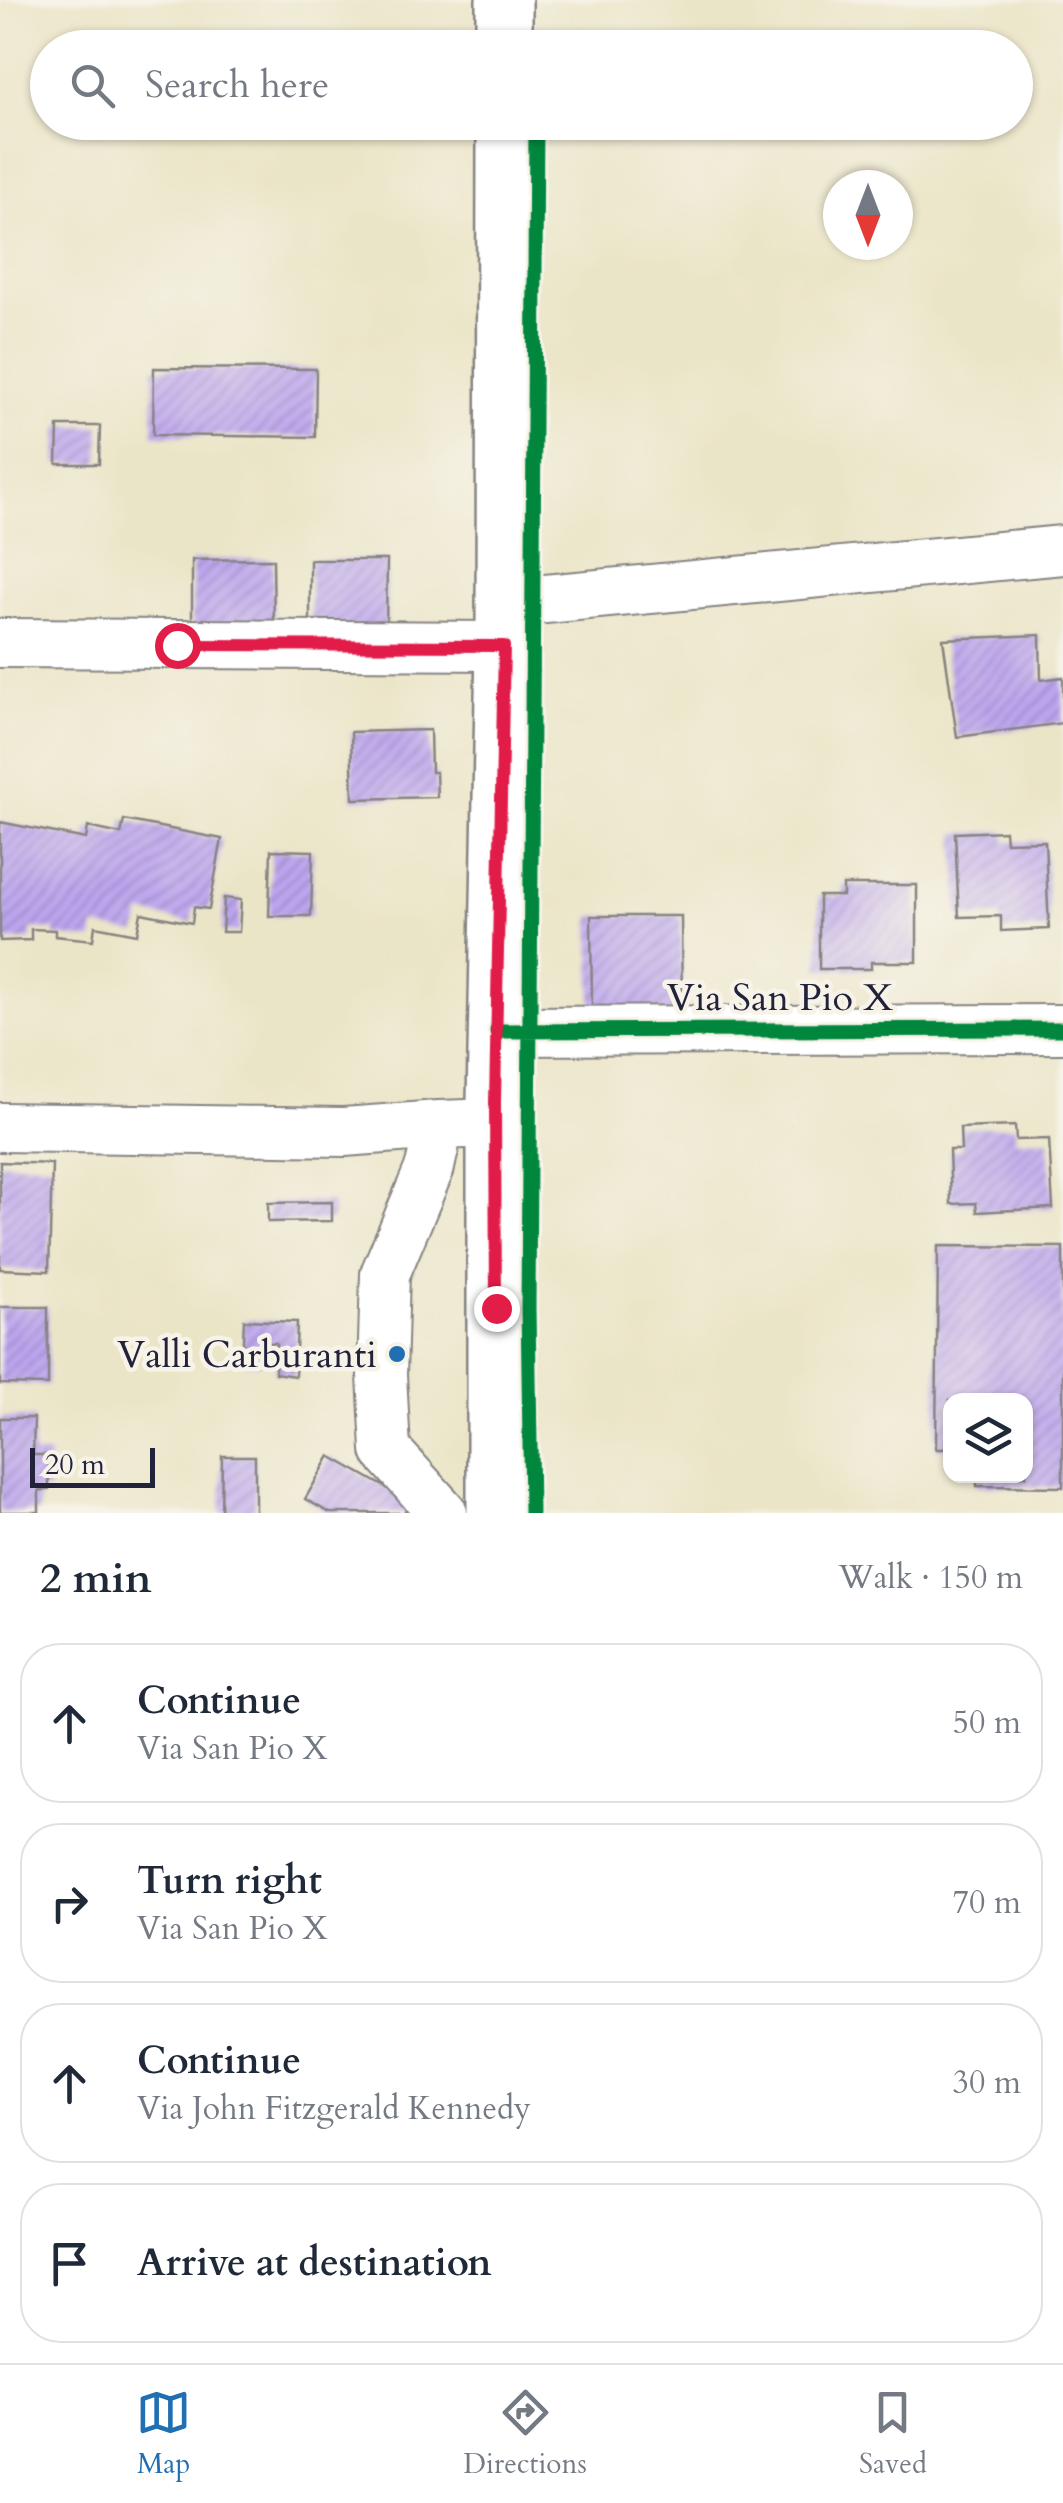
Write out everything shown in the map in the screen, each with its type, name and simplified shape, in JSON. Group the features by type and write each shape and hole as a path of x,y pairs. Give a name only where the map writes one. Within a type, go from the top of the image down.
{"main road":[{"path":"504,0 504,30"},
{"path":"495,1513 505,140"}],"street":[{"path":"0,643 177,645 503,625 1063,550"},
{"name":"Via San Pio X","path":"497,1031 1063,1029"},
{"path":"0,1127 344,1132 440,1124 495,1112"},
{"path":"440,1124 430,1166 384,1274 382,1375 386,1450 443,1513"}],"building":[{"path":"154,368 316,369 315,437 153,435"},
{"path":"58,426 100,426 99,464 57,464"},
{"path":"273,559 274,630 192,630 192,560"},
{"path":"310,560 387,560 386,629 310,628"},
{"path":"1040,635 1041,680 1063,677 1063,723 957,737 943,639"},
{"path":"430,730 431,772 436,772 437,797 353,799 351,732"},
{"path":"124,820 222,839 209,909 194,907 192,923 141,913 137,934 95,926 93,940 55,936 55,930 31,929 31,940 0,941 0,822 86,839 88,827 121,834"},
{"path":"1005,831 1006,842 1045,841 1049,929 1001,931 1001,916 959,917 955,833"},
{"path":"271,850 313,851 311,916 269,916"},
{"path":"843,885 917,885 917,962 871,962 871,969 819,969 819,896 843,896"},
{"path":"224,898 241,900 239,932 222,932"},
{"path":"591,916 681,916 682,1013 592,1013"},
{"path":"1015,1126 1016,1140 1049,1139 1053,1208 977,1212 976,1203 951,1204 949,1150 961,1150 960,1128"},
{"path":"0,1162 52,1164 49,1271 0,1269"},
{"path":"332,1202 332,1221 268,1222 268,1203"},
{"path":"938,1246 1063,1247 1063,1487 977,1486 1033,1483 1033,1393 943,1393 943,1449 936,1449"},
{"path":"0,1307 48,1307 48,1385 0,1384"},
{"path":"244,1320 297,1322 295,1376 275,1373 276,1343 260,1342 259,1364 242,1363"},
{"path":"0,1418 34,1418 33,1455 49,1455 49,1490 39,1490 39,1512 0,1512"},
{"path":"222,1456 255,1456 255,1513 221,1513"},
{"path":"330,1456 410,1501 404,1513 330,1513 305,1499"}],"cycle path":[{"path":"531,1513 528,1307 536,140"},
{"path":"497,1031 1063,1029"}],"place":[{"name":"Valli Carburanti","path":"397,1354"}],"route":[{"path":"177,645 504,646 495,1102 496,1308"}]}
